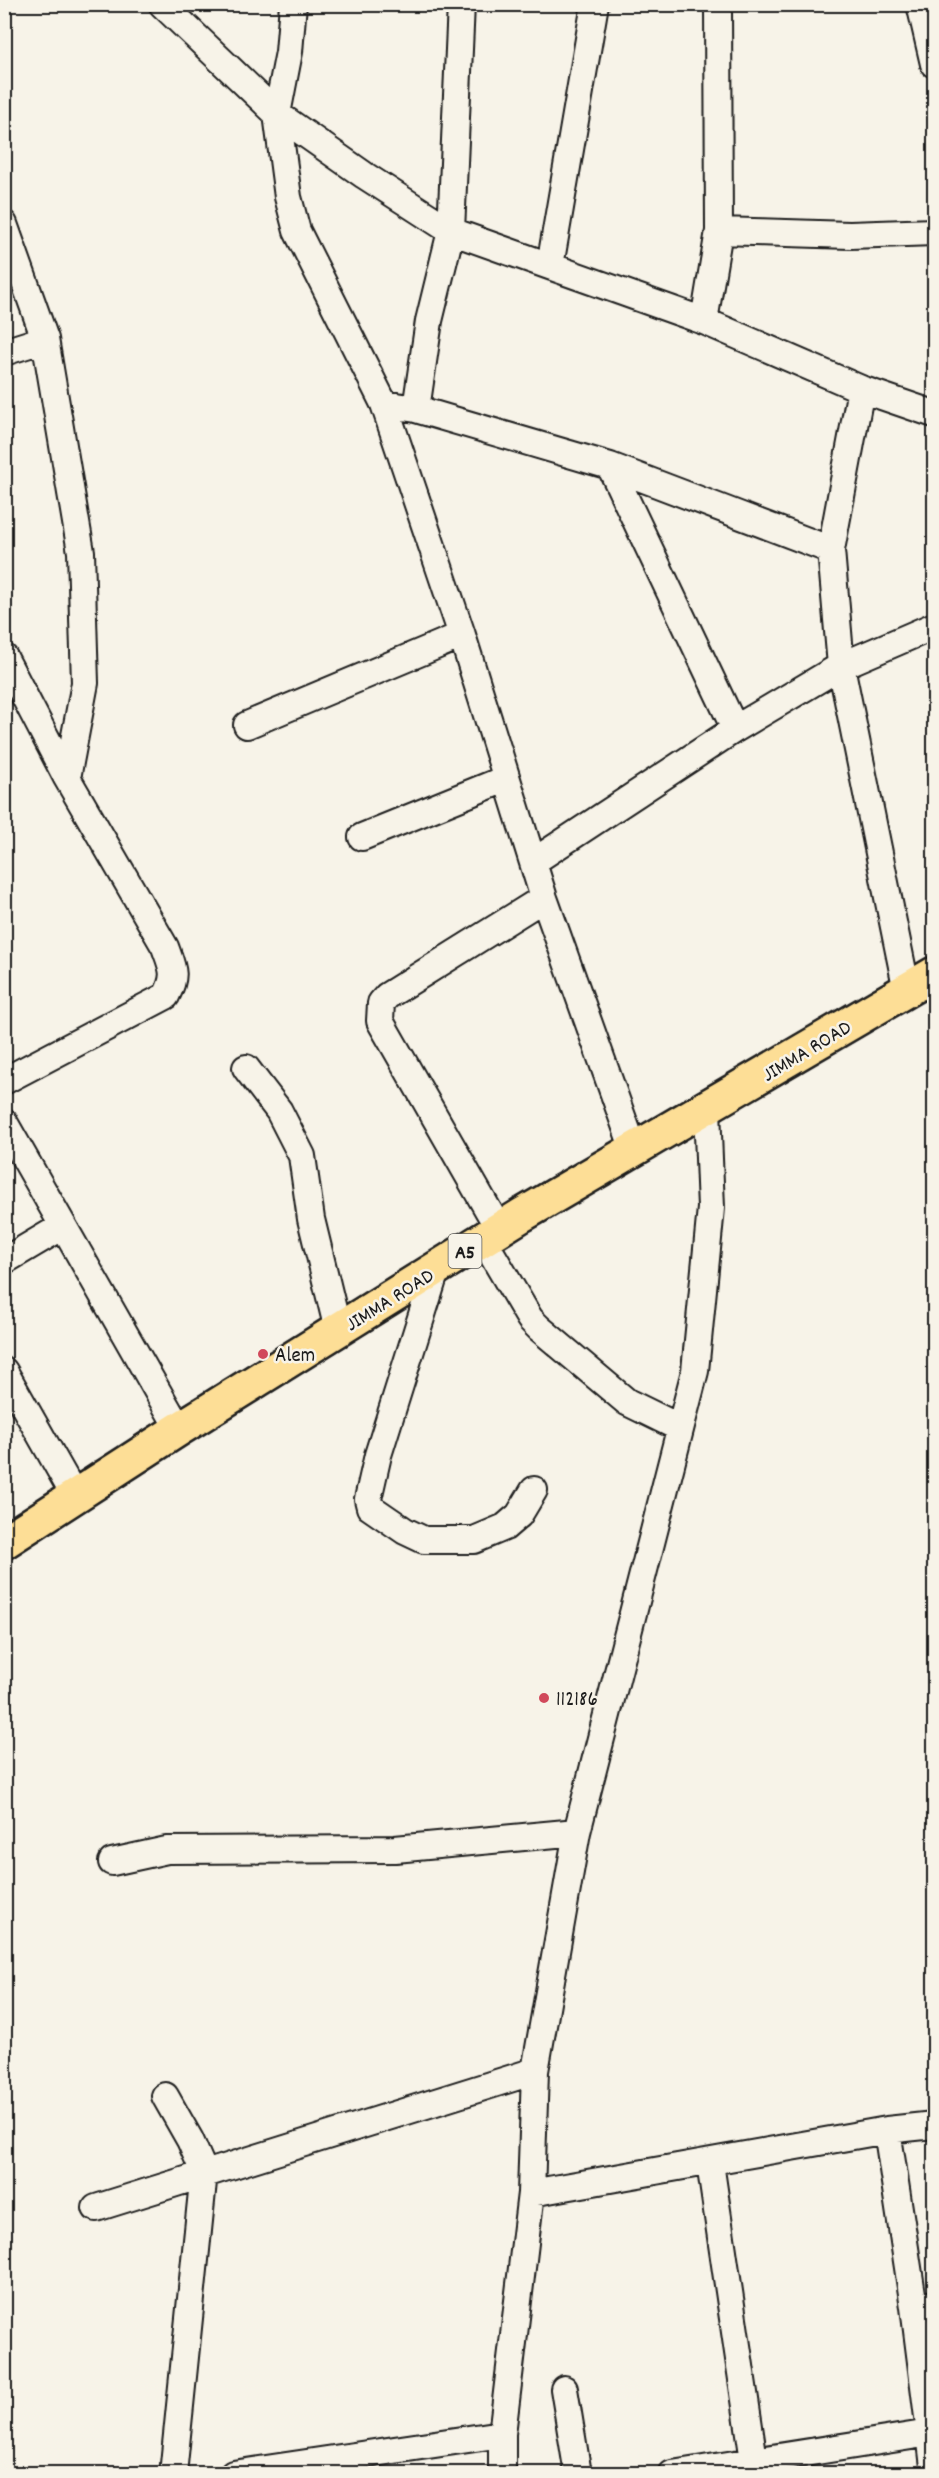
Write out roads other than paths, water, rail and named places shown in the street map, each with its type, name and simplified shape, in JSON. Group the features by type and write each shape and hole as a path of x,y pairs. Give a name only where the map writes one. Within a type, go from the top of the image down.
{"highway":[{"name":"JIMMA ROAD","path":"4,1542 76,1498 179,1429 491,1234 934,974"}],"street":[{"path":"162,4 278,114 364,175 452,231 704,321 861,389 934,414"},
{"path":"293,4 289,52 278,114 288,197 297,231 384,404 462,635 505,779 544,898 634,1150"},
{"path":"416,409 429,321 452,231 461,4"},
{"path":"550,267 594,4"},
{"path":"704,321 719,231 718,4"},
{"path":"920,4 934,64"},
{"path":"4,224 45,339 81,552 85,683 67,778"},
{"path":"719,231 850,236 934,232"},
{"path":"4,352 45,339"},
{"path":"861,389 831,550 841,666 907,991"},
{"path":"384,404 416,409 610,466 831,550"},
{"path":"610,466 735,729"},
{"path":"533,862 735,729 841,666 934,626"},
{"path":"246,725 462,635"},
{"path":"4,657 67,778 165,947 174,970 173,982 166,996 4,1081"},
{"path":"362,837 505,779"},
{"path":"544,898 387,996 379,1011 380,1021 491,1234 530,1319 627,1402 680,1428"},
{"path":"246,1068 279,1111 302,1156 311,1219 338,1330"},
{"path":"502,2474 502,2434 531,2193 535,2071 577,1832 695,1371 711,1208 707,1109"},
{"path":"4,1122 179,1429"},
{"path":"4,1261 63,1226"},
{"path":"436,1270 378,1455 368,1499 370,1507 405,1531 424,1540 474,1539 505,1527 519,1515 534,1490"},
{"path":"4,1371 76,1498"},
{"path":"112,1862 166,1850 395,1849 577,1832"},
{"path":"96,2208 204,2172 535,2071"},
{"path":"165,2096 190,2140 204,2172 173,2474"},
{"path":"531,2193 887,2130 934,2125"},
{"path":"887,2130 924,2305 930,2433 934,2467"},
{"path":"710,2163 755,2467"},
{"path":"564,2390 578,2474"},
{"path":"672,2474 755,2467 930,2433"},
{"path":"233,2474 311,2467 502,2434"}],"place":[{"name":"Alem","path":"263,1354"},
{"name":"112186","path":"544,1698"}]}
